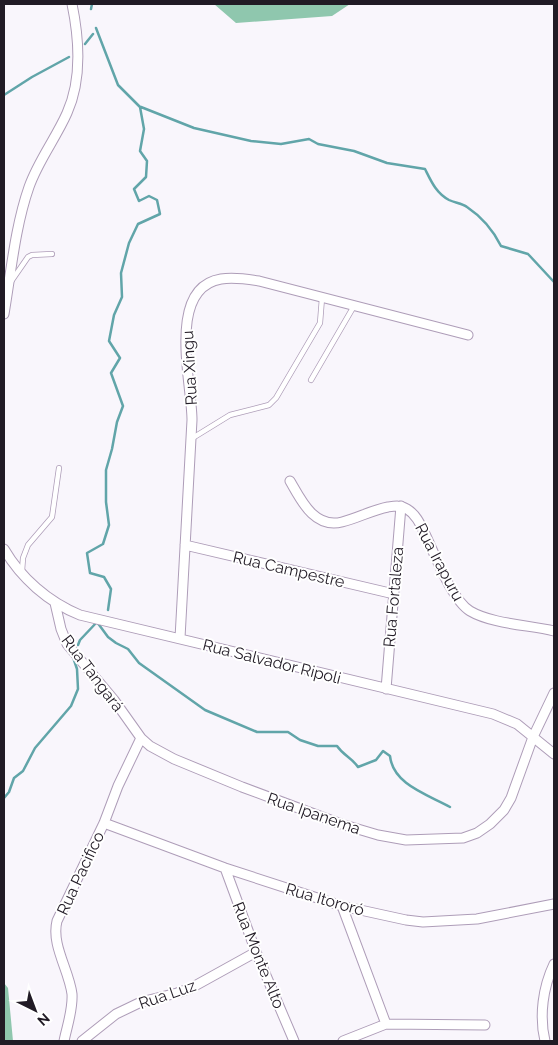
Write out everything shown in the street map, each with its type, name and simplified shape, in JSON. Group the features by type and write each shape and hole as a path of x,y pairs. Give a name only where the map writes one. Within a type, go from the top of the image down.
{"street":[{"path":"4,314 22,210 29,186 67,113 72,99 77,38 72,4"},
{"name":"Rua Xingu","path":"180,638 192,403 185,337 188,312 193,299 199,291 207,284 220,279 235,278 260,281 468,335"},
{"path":"290,481 306,508 314,517 328,522 342,522 376,509 401,506"},
{"name":"Rua Fortaleza","path":"386,689 401,506"},
{"name":"Rua Irapuru","path":"401,506 418,520 452,590 461,604 468,610 499,620 554,631"},
{"name":"Rua Campestre","path":"185,545 394,594"},
{"name":"Rua Salvador Ripoli","path":"4,548 32,584 55,603 80,615 493,714 517,724 554,754"},
{"name":"Rua Tangará","path":"55,603 61,629 68,644 114,700 141,738"},
{"name":"Rua Ipanema","path":"141,738 150,746 174,759 341,824 378,835 416,840 463,838 477,833 490,824 504,810 511,798 533,737 554,693"},
{"path":"104,822 118,786 141,738"},
{"name":"Rua Itororó","path":"104,822 224,868 342,906 406,920 423,922 488,918 554,904"},
{"name":"Rua Pacifico","path":"64,1041 72,1005 72,994 56,936 57,921 104,822"},
{"name":"Rua Monte Alto","path":"224,868 256,952 294,1041"},
{"path":"342,906 386,1024"},
{"name":"Rua Luz","path":"82,1041 123,1010 141,1002 177,994 191,988 256,952"},
{"path":"544,1041 542,1015 545,990 554,964"},
{"path":"343,1041 386,1024 486,1025"}],"lane":[{"path":"9,284 28,257 52,254"},
{"path":"190,440 230,415 269,405 276,398 320,323 322,298"},
{"path":"311,380 354,306"},
{"path":"22,573 28,545 52,517 59,468"}],"green space":[{"path":"214,4 350,4 332,16 236,23"},
{"path":"4,983 8,988 13,1041 4,1041"}],"waterway":[{"path":"91,9 92,4"},
{"path":"96,28 118,85 140,107 144,129 140,151 147,161 146,177 134,189 139,201 149,196 157,200 160,214 138,224 129,243 121,273 122,297 114,315 109,341 120,358 111,373 123,406 117,422 106,470 106,502 109,525 103,544 87,553 90,573 104,577 111,589 108,610"},
{"path":"85,44 93,34"},
{"path":"4,95 69,57"},
{"path":"141,107 194,128 251,141 281,144 309,139 318,144 354,151 387,163 425,169 434,186 441,194 478,215 491,229 501,246 528,254 554,282"},
{"path":"78,645 80,640 97,622 108,637 128,649 139,663 205,710 257,732 288,732 300,740 318,746 337,746 358,767 376,760 383,751 390,756 398,775 405,782 450,807"},
{"path":"4,798 9,792 14,778 23,771 35,748 71,706 78,689 77,669 73,657"}]}
